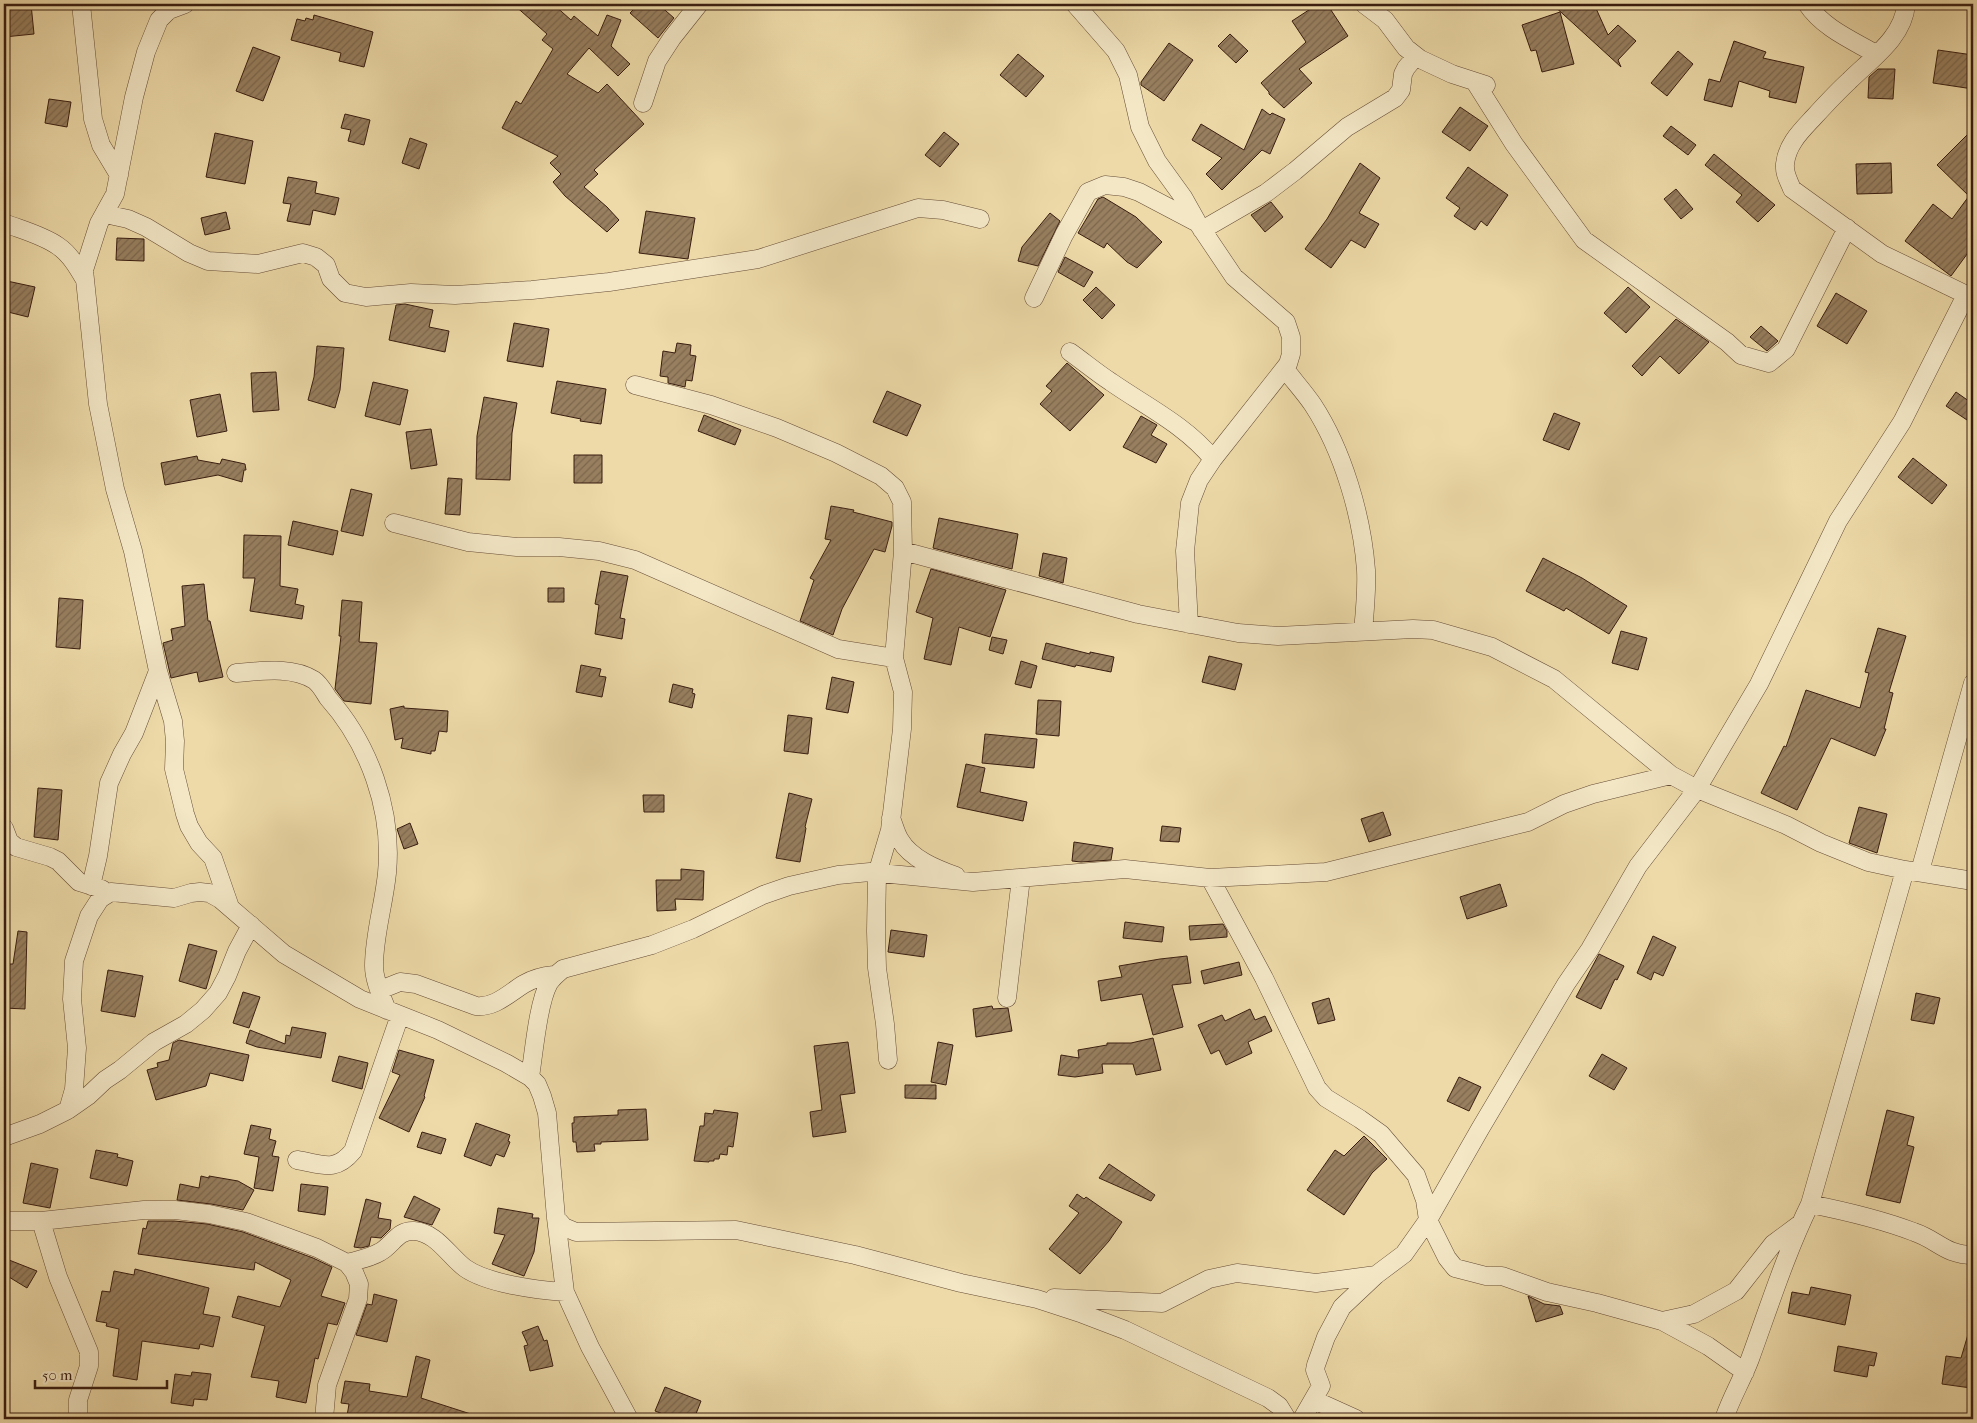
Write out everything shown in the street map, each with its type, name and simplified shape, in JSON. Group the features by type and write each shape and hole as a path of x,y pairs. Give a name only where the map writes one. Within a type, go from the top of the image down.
{"street":[{"path":"81,4 93,119 101,145 119,175"},
{"path":"185,4 169,10 160,20 146,52 134,97 115,194 99,223 84,270 98,404 115,489 133,550 158,671 172,721 175,741 174,769 188,826 213,858 230,906"},
{"path":"643,103 657,61 672,38 699,4"},
{"path":"1075,4 1116,51 1128,75 1140,126 1157,161 1183,197 1234,277 1286,322 1291,337 1291,354 1285,369 1213,459 1199,480 1190,503 1186,526 1185,551 1189,624"},
{"path":"1364,4 1385,20 1406,48 1416,56 1452,74 1482,84 1514,144 1584,240 1727,342 1741,355 1769,363 1786,349 1847,228"},
{"path":"1807,4 1812,11 1834,30 1876,54"},
{"path":"1302,1419 1320,1390 1321,1382 1315,1370 1326,1338 1342,1308 1376,1275 1404,1254 1428,1220 1566,984 1590,949 1638,866 1697,789 1759,684 1838,521 1902,422 1970,297 1882,254 1792,190 1786,176 1785,165 1788,150 1795,136 1887,45 1906,15 1906,4"},
{"path":"1200,226 1266,193 1296,172 1347,127 1395,98 1401,90 1406,68 1416,56"},
{"path":"1034,298 1064,235 1088,192 1105,185 1124,187 1139,192 1200,226"},
{"path":"104,214 128,219 146,227 189,253 208,261 258,264 303,253 316,257 326,265 332,279 345,293 366,297 411,294 455,295 532,290 609,282 758,259 918,208 943,210 980,219"},
{"path":"4,222 59,247 73,261 85,280"},
{"path":"1070,352 1112,383 1157,410 1186,431 1199,442 1213,459"},
{"path":"1285,369 1313,405 1332,440 1345,471 1363,545 1366,572 1364,631"},
{"path":"635,385 711,405 778,428 836,453 881,476 895,488 902,502 903,551 894,658 903,692 902,729 887,844 878,874 876,931 877,968 888,1060"},
{"path":"394,524 468,542 516,547 559,547 599,551 635,560 838,649 894,658"},
{"path":"903,551 1138,614 1238,632 1278,636 1413,628 1433,630 1492,647 1554,679 1671,775 1697,789 1786,825 1821,843 1868,862 1973,881"},
{"path":"91,886 98,856 109,783 134,733 158,671"},
{"path":"236,673 282,671 302,674 316,681 352,727 364,749 381,802 386,835 387,872 380,912 374,968 380,990 394,1012 353,1151 344,1162 336,1166 298,1160"},
{"path":"1724,1419 1745,1372 1800,1224 1810,1204 1912,870 1973,683"},
{"path":"530,1077 543,999 549,983 563,969 652,946 693,929 763,895 789,886 838,875 870,872 973,882 1125,870 1210,878 1326,872 1528,822 1564,804 1593,794 1671,775"},
{"path":"891,818 900,840 910,851 923,861 945,872 973,882"},
{"path":"4,828 9,841 16,847 58,861 79,882 91,886 111,892 174,898 191,892 209,893 230,906 284,954 360,999 438,1030 506,1063 530,1077 537,1084 547,1113 564,1292 590,1347 629,1419"},
{"path":"1007,998 1021,878"},
{"path":"1210,878 1264,978 1317,1088 1326,1098 1381,1134 1416,1175 1425,1200 1428,1220 1447,1258 1455,1268 1486,1276 1502,1276 1548,1292 1662,1321 1708,1346 1745,1372"},
{"path":"68,1110 74,1089 77,1048 72,999 74,961 89,916 100,899 111,892"},
{"path":"4,1136 40,1124 68,1110 154,1042 186,1024 203,1010 218,993 228,976 237,951 250,925"},
{"path":"380,990 400,982 416,984 476,1006 485,1007 541,976 554,976"},
{"path":"1810,1204 1857,1214 1916,1232 1952,1253 1973,1255"},
{"path":"4,1221 42,1221 144,1210 175,1210 209,1214 254,1226 317,1248 347,1263 354,1272 359,1284 358,1299 327,1385 324,1419"},
{"path":"556,1218 564,1227 576,1232 736,1230 855,1255 960,1283 1038,1299 1125,1330 1268,1398 1279,1406 1287,1419"},
{"path":"42,1221 58,1277 89,1352 89,1366 78,1400 78,1419"},
{"path":"1662,1321 1694,1314 1736,1291 1773,1244 1800,1224"},
{"path":"347,1263 381,1252 401,1233 414,1231 428,1234 466,1269 531,1290 564,1292"},
{"path":"1038,1299 1061,1298 1162,1303 1209,1279 1237,1272 1316,1282 1376,1275"},
{"path":"1314,1400 1356,1419"}],"building":[{"path":"4,4 31,4 34,34 4,37"},
{"path":"513,4 553,4 571,20 574,16 598,36 607,15 621,20 611,46 630,64 618,76 589,48 567,74 598,93 607,84 644,124 594,170 598,174 584,187 619,220 607,232 565,196 553,182 561,174 550,163 558,156 502,128 516,101 521,104 553,49 542,40 547,34"},
{"path":"639,4 658,4 674,18 658,38 630,13"},
{"path":"1318,4 1327,4 1348,36 1299,69 1312,83 1284,108 1269,94 1261,83 1306,42 1292,21"},
{"path":"1552,4 1594,4 1608,35 1618,25 1636,41 1618,60 1621,67"},
{"path":"1560,12 1574,64 1542,72 1536,50 1531,51 1522,25"},
{"path":"314,15 373,32 364,67 339,61 341,53 291,40 297,19 305,21 306,18 313,20"},
{"path":"1230,34 1248,51 1236,63 1218,46"},
{"path":"1734,41 1766,52 1763,58 1804,67 1796,103 1769,97 1770,91 1739,81 1732,107 1704,100 1709,79 1720,82"},
{"path":"1169,43 1193,60 1164,101 1141,85 1141,82"},
{"path":"253,47 280,57 263,101 236,91"},
{"path":"1938,50 1973,55 1973,89 1933,83"},
{"path":"1678,51 1693,64 1667,96 1651,83"},
{"path":"1018,54 1044,76 1026,97 1000,75"},
{"path":"1878,69 1895,69 1893,99 1868,98 1869,77"},
{"path":"49,99 71,102 67,127 45,123"},
{"path":"1460,107 1488,126 1470,151 1442,132"},
{"path":"1262,109 1270,115 1272,113 1285,119 1270,154 1262,150 1222,190 1206,174 1222,158 1192,140 1201,124 1244,150"},
{"path":"345,114 370,120 364,145 348,141 351,130 341,128"},
{"path":"1671,126 1696,145 1688,155 1663,136"},
{"path":"1973,129 1973,246 1951,276 1905,241 1933,204 1952,219 1969,196 1937,165"},
{"path":"944,132 959,144 940,167 925,155"},
{"path":"215,133 253,141 245,184 206,177"},
{"path":"410,138 427,144 419,169 402,163"},
{"path":"1714,154 1775,205 1758,222 1736,202 1742,195 1705,165"},
{"path":"1360,163 1380,178 1359,213 1379,224 1365,248 1351,240 1331,268 1305,249 1327,219"},
{"path":"1891,163 1892,193 1857,194 1856,164"},
{"path":"1468,167 1508,195 1487,226 1481,221 1475,230 1454,216 1460,208 1446,198"},
{"path":"288,177 317,182 315,193 339,198 335,215 313,210 310,225 287,221 291,204 283,203"},
{"path":"1676,189 1693,209 1681,219 1664,199"},
{"path":"1103,197 1136,217 1162,242 1137,268 1127,262 1107,243 1104,248 1078,233 1098,199"},
{"path":"1271,202 1283,217 1265,232 1251,215"},
{"path":"646,211 695,218 688,259 639,253"},
{"path":"226,212 230,229 205,235 201,218"},
{"path":"1050,213 1060,221 1038,266 1018,261 1022,247"},
{"path":"117,238 144,239 144,261 116,260"},
{"path":"1065,257 1093,272 1084,287 1058,272"},
{"path":"7,281 35,287 28,317 4,311"},
{"path":"1096,287 1115,305 1102,319 1083,300"},
{"path":"1628,287 1650,307 1626,333 1604,313"},
{"path":"1836,293 1867,311 1847,344 1817,326"},
{"path":"405,304 433,310 429,327 449,331 445,352 389,340 396,305"},
{"path":"1676,319 1709,342 1679,374 1660,356 1642,376 1632,366"},
{"path":"514,323 549,329 543,367 507,361"},
{"path":"1761,326 1778,341 1767,351 1750,337"},
{"path":"677,343 691,345 690,355 696,356 692,381 686,380 685,387 668,383 668,377 660,376 663,351 675,353"},
{"path":"317,346 344,348 340,390 335,408 308,400 314,377"},
{"path":"1067,363 1104,395 1070,431 1040,404 1052,391 1046,386"},
{"path":"276,372 279,410 253,412 251,373"},
{"path":"557,381 606,389 601,424 580,421 581,419 551,413"},
{"path":"373,382 408,390 400,425 365,416"},
{"path":"887,391 921,405 907,436 873,422"},
{"path":"1956,392 1973,404 1973,424 1946,406"},
{"path":"220,394 227,431 197,437 190,400"},
{"path":"484,397 517,403 512,433 510,480 476,479 477,436"},
{"path":"1554,413 1580,423 1569,450 1543,440"},
{"path":"704,415 741,430 735,445 698,431"},
{"path":"1141,416 1157,425 1151,435 1167,444 1156,463 1123,447"},
{"path":"431,429 437,465 411,469 406,432"},
{"path":"574,455 602,455 602,483 574,483"},
{"path":"197,456 198,460 220,464 222,459 245,464 246,470 244,470 242,482 218,475 165,485 161,463"},
{"path":"1913,458 1947,485 1932,504 1898,477"},
{"path":"448,478 462,479 460,515 445,514"},
{"path":"351,489 372,494 363,536 341,531"},
{"path":"831,506 854,510 853,512 892,522 885,552 874,549 842,609 833,635 800,621 814,580 810,578 831,540 825,539"},
{"path":"939,518 1018,534 1012,569 933,548"},
{"path":"293,521 338,531 333,555 288,545"},
{"path":"244,535 281,536 280,586 298,589 295,604 304,606 302,619 250,611 255,578 243,578"},
{"path":"1043,553 1067,558 1063,583 1039,576"},
{"path":"1543,558 1582,578 1627,606 1609,634 1566,608 1564,611 1526,591"},
{"path":"931,569 1006,590 990,637 959,627 951,665 924,659 933,618 916,612"},
{"path":"601,571 628,576 620,618 625,619 622,639 595,634 599,605 595,604"},
{"path":"204,584 208,621 210,621 223,677 199,682 197,672 171,678 163,643 173,640 171,629 185,626 182,586"},
{"path":"548,588 564,588 564,602 548,602"},
{"path":"59,598 83,600 80,649 56,647"},
{"path":"342,600 362,602 359,642 377,643 371,704 344,701 335,689 341,636 339,636"},
{"path":"1878,628 1906,636 1889,692 1893,693 1884,729 1886,729 1875,756 1831,738 1797,810 1761,793 1784,746 1786,747 1806,690 1860,708 1869,673 1865,672"},
{"path":"1621,631 1647,638 1638,670 1612,663"},
{"path":"992,637 1007,640 1003,654 989,650"},
{"path":"1046,643 1090,654 1090,652 1114,657 1111,672 1076,665 1075,667 1042,659"},
{"path":"1209,656 1242,664 1235,690 1202,682"},
{"path":"1021,661 1037,666 1031,688 1015,684"},
{"path":"581,665 601,669 599,676 606,677 602,697 576,692"},
{"path":"832,677 854,682 848,713 826,709"},
{"path":"673,684 693,689 692,693 695,694 692,708 669,702"},
{"path":"1038,700 1061,701 1059,736 1036,734"},
{"path":"404,706 404,708 448,711 447,732 439,731 435,751 431,751 431,754 401,748 403,738 395,740 390,709"},
{"path":"788,715 812,718 808,754 784,751"},
{"path":"985,734 1037,739 1034,768 982,763"},
{"path":"966,764 985,768 980,792 1027,802 1023,821 957,807"},
{"path":"38,788 62,790 58,840 34,837"},
{"path":"789,793 812,799 805,827 800,862 776,858"},
{"path":"643,795 664,795 664,812 644,812"},
{"path":"1859,807 1887,814 1877,853 1849,843"},
{"path":"1383,812 1391,835 1369,842 1361,819"},
{"path":"410,823 418,844 404,849 397,829"},
{"path":"1162,826 1181,828 1179,842 1160,841"},
{"path":"1074,842 1113,848 1111,860 1072,861"},
{"path":"681,869 704,871 703,900 675,899 676,910 657,911 656,880 681,880"},
{"path":"1500,884 1507,906 1467,919 1460,897"},
{"path":"1125,922 1164,927 1162,942 1123,938"},
{"path":"1223,924 1227,931 1227,937 1190,940 1189,926"},
{"path":"891,930 927,935 924,957 888,952"},
{"path":"18,931 27,932 25,1009 4,1008 4,964 13,964"},
{"path":"1653,936 1676,947 1663,976 1654,972 1651,980 1637,973"},
{"path":"189,944 217,951 206,989 179,981"},
{"path":"1599,954 1624,966 1617,980 1615,979 1601,1009 1576,997"},
{"path":"1187,956 1191,983 1172,985 1183,1027 1153,1035 1142,994 1101,1001 1098,981 1122,977 1119,966"},
{"path":"1239,962 1242,975 1204,984 1201,971"},
{"path":"108,970 143,976 135,1017 101,1011"},
{"path":"243,992 260,997 249,1028 233,1023"},
{"path":"1916,993 1940,998 1934,1024 1911,1020"},
{"path":"1329,998 1335,1020 1318,1024 1312,1003"},
{"path":"992,1006 993,1009 1008,1008 1012,1031 976,1037 973,1009"},
{"path":"1250,1009 1255,1020 1265,1016 1272,1031 1248,1042 1252,1053 1226,1065 1219,1050 1211,1054 1198,1025 1222,1015 1225,1021"},
{"path":"292,1027 326,1033 321,1058 257,1047 246,1043 250,1030 285,1044 286,1035 290,1036"},
{"path":"1153,1038 1161,1070 1136,1075 1133,1064 1102,1064 1103,1073 1075,1077 1058,1075 1061,1055 1079,1058 1078,1050 1107,1045 1107,1043 1131,1043"},
{"path":"179,1040 249,1055 243,1081 210,1073 206,1086 156,1100 147,1070 158,1067 157,1063 169,1060 173,1043"},
{"path":"848,1042 855,1093 840,1095 846,1132 813,1137 810,1112 822,1110 814,1046"},
{"path":"938,1042 953,1045 946,1085 931,1082"},
{"path":"399,1050 434,1060 425,1097 409,1132 379,1118 400,1075 392,1072"},
{"path":"1602,1054 1627,1068 1614,1090 1589,1076"},
{"path":"339,1056 368,1063 362,1089 332,1081"},
{"path":"1459,1077 1481,1087 1469,1111 1447,1101"},
{"path":"905,1085 936,1085 936,1099 905,1098"},
{"path":"646,1109 648,1140 601,1142 601,1144 594,1144 595,1151 577,1152 576,1142 573,1142 572,1123 574,1123 574,1117 618,1115 618,1110"},
{"path":"714,1110 738,1113 733,1147 728,1146 727,1155 720,1154 719,1159 714,1159 714,1161 694,1161 700,1126 704,1126 705,1113 713,1114"},
{"path":"1887,1110 1914,1117 1907,1145 1914,1147 1900,1203 1866,1195"},
{"path":"476,1123 510,1135 508,1141 510,1142 504,1157 496,1154 491,1166 464,1156"},
{"path":"251,1125 271,1129 269,1139 276,1141 272,1156 279,1157 273,1191 254,1188 259,1157 244,1154"},
{"path":"422,1132 446,1139 441,1154 417,1147"},
{"path":"1364,1136 1387,1159 1372,1173 1344,1215 1307,1190 1335,1150 1344,1156"},
{"path":"96,1150 118,1154 117,1157 133,1161 127,1186 90,1178"},
{"path":"31,1163 58,1169 50,1208 23,1203"},
{"path":"1109,1164 1155,1195 1151,1201 1099,1178"},
{"path":"201,1176 238,1181 254,1190 243,1210 177,1200 180,1184 199,1188"},
{"path":"301,1184 328,1187 325,1215 298,1211"},
{"path":"1077,1194 1084,1199 1086,1197 1122,1222 1109,1241 1080,1274 1049,1249 1079,1213 1069,1206"},
{"path":"414,1196 440,1209 432,1225 404,1217"},
{"path":"366,1199 381,1203 378,1218 391,1220 390,1229 381,1238 371,1237 369,1246 354,1247"},
{"path":"498,1208 533,1214 532,1218 539,1218 534,1252 524,1276 492,1264 505,1235 494,1233"},
{"path":"148,1221 207,1224 243,1232 332,1267 321,1296 345,1303 337,1325 328,1323 318,1359 315,1358 306,1403 276,1397 279,1381 251,1377 265,1326 232,1317 238,1296 280,1307 291,1280 255,1262 254,1270 138,1254 143,1228 146,1229"},
{"path":"4,1258 37,1271 27,1288 4,1274"},
{"path":"135,1269 209,1288 203,1314 220,1317 213,1347 200,1344 199,1349 142,1341 137,1380 113,1376 119,1329 106,1326 107,1323 96,1321 102,1291 110,1292 114,1271 134,1275"},
{"path":"1811,1287 1851,1295 1845,1325 1788,1313 1792,1292 1809,1295"},
{"path":"374,1294 397,1300 387,1342 356,1335 367,1304 372,1305"},
{"path":"1528,1296 1544,1304 1560,1306 1563,1314 1536,1322"},
{"path":"538,1326 544,1341 547,1340 553,1366 530,1371 524,1346 528,1345 522,1332"},
{"path":"1969,1331 1973,1332 1973,1375 1971,1388 1942,1384 1946,1356 1961,1358"},
{"path":"1838,1346 1877,1353 1874,1366 1869,1365 1867,1377 1834,1371"},
{"path":"416,1356 430,1360 421,1398 477,1416 476,1419 368,1419 347,1416 349,1404 341,1403 345,1381 370,1384 369,1391 407,1397"},
{"path":"192,1372 211,1374 207,1400 194,1399 193,1406 171,1403 175,1374 191,1376"},
{"path":"665,1387 701,1401 694,1419 676,1419 655,1411"}]}
